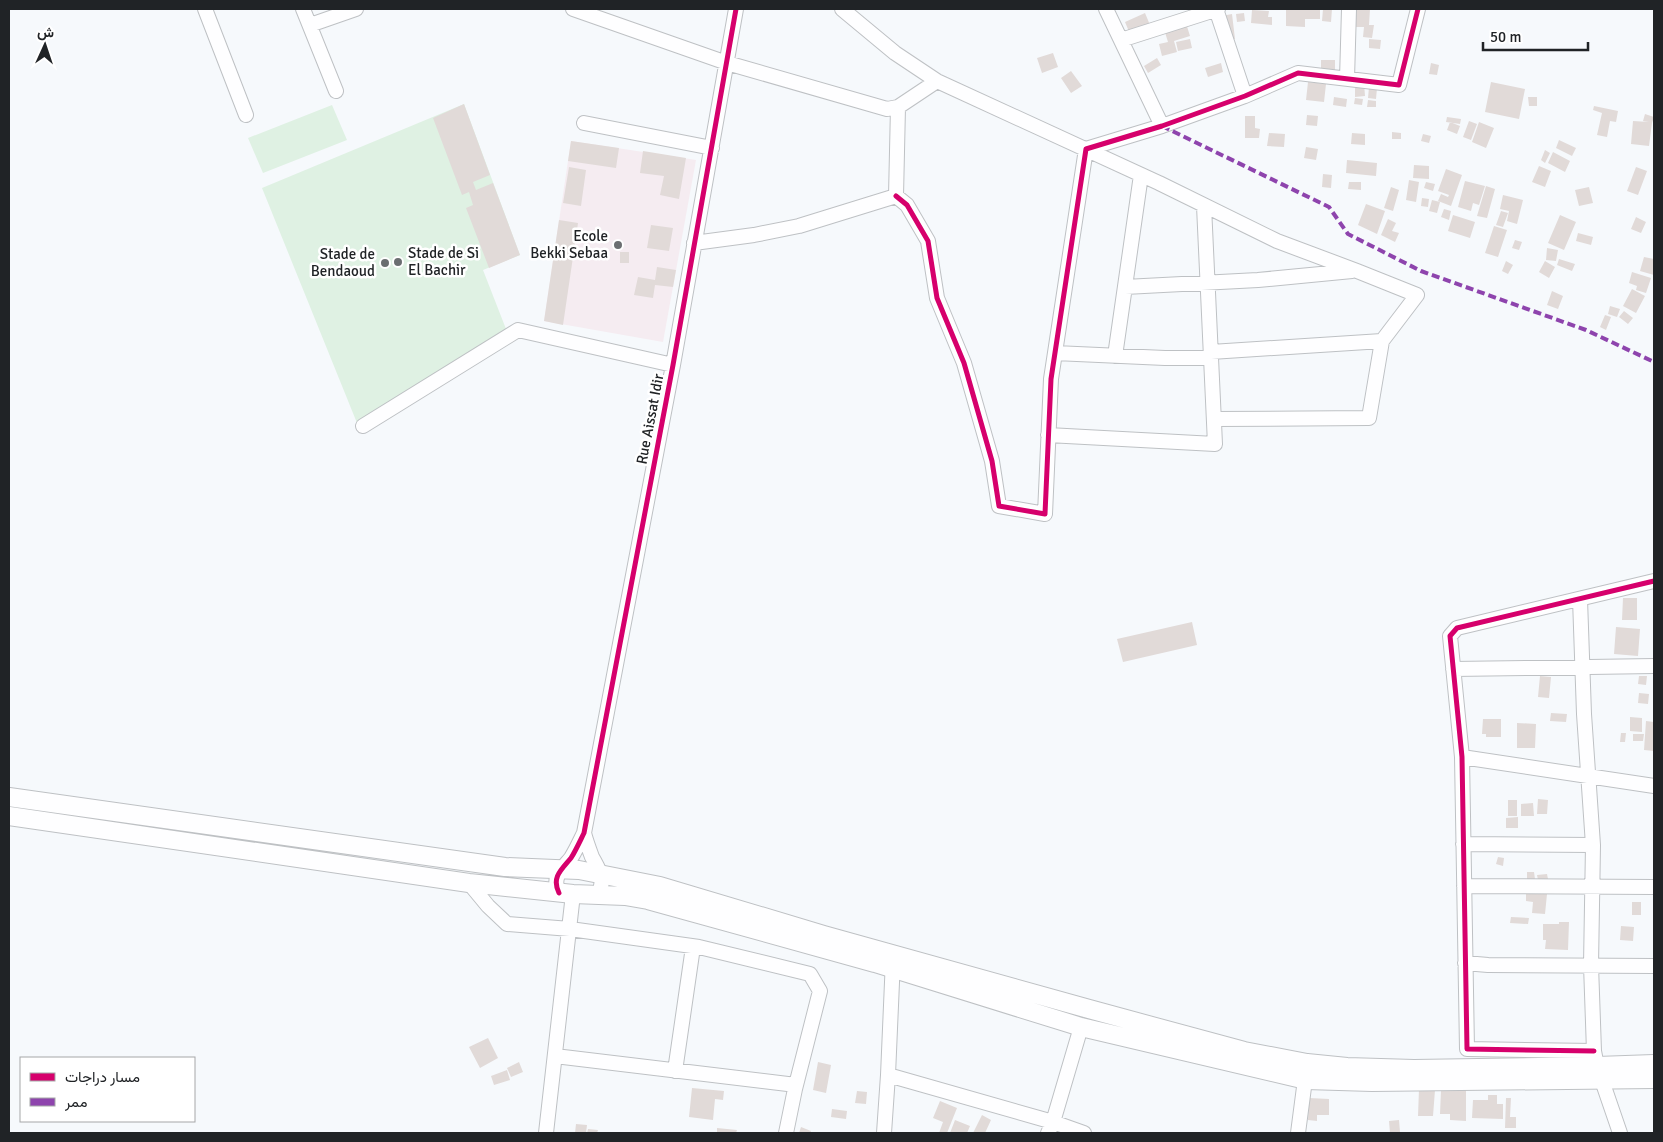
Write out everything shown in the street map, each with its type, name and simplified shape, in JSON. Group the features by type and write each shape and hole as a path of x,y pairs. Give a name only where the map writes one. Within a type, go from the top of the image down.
{"main road":[{"path":"9,796 505,868 601,874 660,886 892,962 1081,1027 1306,1072 1348,1067 1414,1068 1654,1064"},
{"path":"9,816 469,883 566,894 625,896 648,900 1244,1051 1306,1072"},
{"path":"1597,1066 1654,1079"}],"street":[{"path":"205,9 246,115"},
{"path":"303,9 336,91"},
{"path":"310,26 356,9"},
{"path":"573,9 607,14 727,63 887,109 898,107 937,80"},
{"name":"Rue Aissat Idir","path":"584,833 673,365 736,9"},
{"path":"842,9 895,53 937,80 1277,241 1417,295 1382,341 1369,418 1214,419"},
{"path":"1106,9 1162,126"},
{"path":"1121,40 1216,9 1246,96"},
{"path":"1347,79 1349,9"},
{"path":"1086,149 1162,126 1246,96 1298,73 1399,85 1418,9"},
{"path":"896,196 898,107"},
{"path":"584,123 712,148"},
{"path":"896,196 907,205 928,241 937,298 964,363 992,461 999,506 1045,514 1051,379 1086,149"},
{"path":"1115,356 1140,175"},
{"path":"694,243 754,235 799,226 896,196"},
{"path":"1048,435 1215,444 1204,206"},
{"path":"1125,287 1357,271"},
{"path":"363,426 518,330 673,365"},
{"path":"1054,353 1165,358 1382,341"},
{"path":"1597,1066 1467,1049 1462,757 1450,636 1457,628 1654,581"},
{"path":"1580,598 1593,845 1592,965 1597,1066 1620,1133"},
{"path":"1453,669 1654,666"},
{"path":"1462,757 1654,786"},
{"path":"546,1133 570,929 566,894 556,883 560,870 571,858 584,833"},
{"path":"584,833 591,854 601,874 601,887 597,895"},
{"path":"1463,844 1593,845"},
{"path":"469,883 488,906 507,924 570,929 693,946 810,974 820,990 786,1133"},
{"path":"1464,886 1654,887"},
{"path":"675,1071 693,946"},
{"path":"884,1133 892,962"},
{"path":"1465,963 1488,965 1654,966"},
{"path":"1050,1128 1081,1027"},
{"path":"555,1056 796,1085"},
{"path":"1298,1133 1306,1072"},
{"path":"888,1076 1050,1128 1084,1133"}],"shaded area":[{"name":"Ecole Bekki Sebaa","path":"571,141 696,160 663,342 544,321"}],"green space":[{"name":"Stade de Si El Bachir","path":"464,104 520,255 483,270 506,329 500,337 357,423 262,188"},
{"path":"332,105 347,140 263,173 248,138"}],"building":[{"path":"1286,9 1320,9 1320,19 1305,19 1305,27 1286,26"},
{"path":"1323,9 1332,9 1331,22 1322,21"},
{"path":"1347,9 1370,9 1369,25 1374,25 1372,38 1363,37 1364,27 1346,27"},
{"path":"1252,10 1269,11 1268,17 1272,17 1272,25 1251,23"},
{"path":"1145,13 1150,25 1130,34 1125,22"},
{"path":"1244,13 1245,21 1237,22 1236,14"},
{"path":"1232,14 1235,39 1220,41 1216,17"},
{"path":"1185,20 1190,36 1174,41 1177,52 1162,56 1159,44 1168,42 1163,26"},
{"path":"1190,39 1192,48 1178,51 1176,42"},
{"path":"1369,39 1381,40 1380,49 1369,48"},
{"path":"1053,53 1058,67 1042,73 1037,58"},
{"path":"1157,58 1161,65 1148,73 1144,66"},
{"path":"1321,60 1335,60 1335,71 1321,70"},
{"path":"1221,63 1223,72 1208,77 1205,68"},
{"path":"1431,63 1439,65 1437,75 1429,74"},
{"path":"1071,71 1082,86 1071,93 1061,78"},
{"path":"1308,82 1326,84 1324,102 1306,100"},
{"path":"1491,82 1525,89 1519,119 1485,112"},
{"path":"1364,83 1365,96 1355,97 1355,84"},
{"path":"1369,87 1377,88 1376,99 1368,98"},
{"path":"1334,97 1347,99 1346,107 1333,105"},
{"path":"1528,97 1537,97 1537,106 1529,106"},
{"path":"1355,98 1363,99 1362,105 1354,104"},
{"path":"1368,100 1376,101 1376,107 1367,107"},
{"path":"464,104 490,175 473,182 476,190 493,183 520,255 489,268 466,208 473,205 469,192 462,195 433,118"},
{"path":"1594,106 1618,111 1616,122 1610,121 1607,137 1597,135 1602,113 1593,110"},
{"path":"1645,114 1654,117 1649,146 1631,144 1633,121 1649,122 1643,121"},
{"path":"1307,115 1318,116 1317,126 1306,125"},
{"path":"1245,116 1255,116 1255,128 1260,129 1259,138 1245,138"},
{"path":"1447,117 1461,119 1460,124 1446,122"},
{"path":"1469,121 1477,124 1471,140 1463,137"},
{"path":"1450,122 1460,126 1457,134 1447,130"},
{"path":"1479,122 1494,128 1486,148 1472,142"},
{"path":"1392,132 1401,133 1401,139 1392,139"},
{"path":"1269,133 1285,134 1284,147 1267,146"},
{"path":"1352,133 1365,134 1365,145 1351,144"},
{"path":"1423,134 1431,136 1429,143 1421,141"},
{"path":"1559,140 1576,148 1572,156 1556,148"},
{"path":"571,141 619,148 616,168 568,161"},
{"path":"1306,147 1318,149 1316,160 1304,158"},
{"path":"1545,150 1550,153 1545,163 1541,160"},
{"path":"643,151 686,158 679,199 660,195 664,176 640,173"},
{"path":"1553,152 1570,161 1565,172 1548,163"},
{"path":"1347,160 1377,163 1376,176 1346,173"},
{"path":"1414,165 1429,166 1429,179 1413,178"},
{"path":"1539,166 1551,171 1545,187 1532,182"},
{"path":"569,167 586,170 581,206 563,203"},
{"path":"1636,167 1647,171 1638,195 1627,191"},
{"path":"1446,169 1462,175 1451,206 1438,201 1441,194 1448,197 1449,195 1438,191"},
{"path":"1323,174 1332,175 1331,188 1322,187"},
{"path":"1409,180 1419,182 1416,202 1406,200"},
{"path":"1465,181 1485,186 1479,205 1473,203 1471,211 1458,207"},
{"path":"1349,182 1361,182 1361,190 1348,189"},
{"path":"1426,182 1435,184 1433,191 1424,188"},
{"path":"1486,186 1495,189 1487,218 1477,216"},
{"path":"1391,187 1399,190 1393,211 1384,208"},
{"path":"1589,187 1593,203 1579,206 1575,190"},
{"path":"1503,195 1523,200 1517,224 1507,221 1509,211 1500,209"},
{"path":"1422,198 1429,199 1428,207 1421,206"},
{"path":"1432,200 1440,202 1437,213 1429,211"},
{"path":"1366,204 1385,211 1377,234 1358,225"},
{"path":"1444,209 1451,211 1449,220 1441,217"},
{"path":"1501,211 1508,213 1503,227 1496,225"},
{"path":"1453,215 1475,222 1470,238 1448,231"},
{"path":"1560,215 1576,222 1564,250 1548,243"},
{"path":"1636,217 1646,222 1641,233 1631,229"},
{"path":"1388,219 1396,223 1392,231 1399,233 1395,242 1381,235"},
{"path":"559,220 578,223 563,325 544,321"},
{"path":"651,225 673,228 669,251 647,248"},
{"path":"1494,226 1507,230 1498,257 1485,253"},
{"path":"1578,233 1593,237 1591,245 1576,241"},
{"path":"1515,240 1522,242 1519,250 1512,248"},
{"path":"1547,248 1558,250 1556,261 1546,260"},
{"path":"620,252 629,252 629,263 620,263"},
{"path":"1644,257 1654,259 1654,275 1640,271"},
{"path":"1559,259 1575,264 1572,271 1557,265"},
{"path":"1506,261 1513,265 1508,274 1502,271"},
{"path":"1545,261 1555,267 1549,278 1539,272"},
{"path":"657,267 676,270 673,287 655,285 653,298 634,295 638,277 655,280"},
{"path":"1632,272 1651,278 1646,293 1636,290 1637,286 1629,283"},
{"path":"1632,289 1645,296 1636,313 1623,306"},
{"path":"1552,291 1563,296 1558,309 1547,305"},
{"path":"1610,306 1620,309 1617,317 1608,314"},
{"path":"1624,311 1633,318 1628,324 1619,317"},
{"path":"1605,315 1611,317 1606,330 1600,327"},
{"path":"1623,598 1637,598 1637,620 1622,620"},
{"path":"1192,622 1197,645 1123,662 1117,639"},
{"path":"1616,627 1640,629 1638,656 1614,654"},
{"path":"1540,676 1551,677 1549,698 1538,697"},
{"path":"1639,676 1647,676 1646,685 1638,684"},
{"path":"1639,693 1649,694 1648,704 1638,703"},
{"path":"1551,713 1567,714 1566,722 1550,721"},
{"path":"1630,717 1642,718 1642,732 1630,731"},
{"path":"1483,719 1501,719 1501,737 1486,737 1486,734 1482,734"},
{"path":"1646,721 1654,722 1654,751 1644,750"},
{"path":"1517,723 1536,724 1535,748 1517,748"},
{"path":"1621,733 1626,733 1625,742 1620,742"},
{"path":"1633,734 1644,734 1643,741 1633,741"},
{"path":"1538,799 1548,800 1547,814 1537,814"},
{"path":"1508,800 1517,800 1517,816 1508,816"},
{"path":"1533,803 1534,816 1521,816 1521,804"},
{"path":"1518,817 1518,828 1506,828 1506,818"},
{"path":"1498,857 1504,858 1503,866 1496,864"},
{"path":"1527,872 1534,872 1535,879 1527,880"},
{"path":"1547,874 1548,879 1538,880 1537,875"},
{"path":"1526,893 1547,894 1545,914 1532,913 1533,902 1526,901"},
{"path":"1632,902 1641,902 1641,915 1632,915"},
{"path":"1511,917 1529,918 1528,924 1510,923"},
{"path":"1559,922 1569,922 1568,950 1545,949 1546,940 1543,940 1543,924 1559,924"},
{"path":"1621,926 1634,927 1633,941 1620,940"},
{"path":"488,1038 498,1058 480,1068 469,1047"},
{"path":"519,1062 523,1072 511,1077 507,1068"},
{"path":"818,1062 831,1065 826,1093 813,1090"},
{"path":"507,1070 510,1080 494,1085 491,1076"},
{"path":"692,1088 724,1091 723,1100 715,1099 713,1120 689,1117"},
{"path":"1419,1089 1435,1090 1433,1116 1418,1116"},
{"path":"1441,1090 1466,1090 1466,1121 1450,1120 1450,1114 1440,1114"},
{"path":"857,1091 867,1092 866,1104 855,1103"},
{"path":"1488,1095 1497,1095 1497,1104 1503,1104 1503,1119 1472,1118 1473,1100 1488,1100"},
{"path":"1309,1098 1329,1099 1329,1115 1317,1115 1317,1121 1308,1120"},
{"path":"1506,1098 1511,1098 1510,1117 1516,1117 1516,1128 1505,1128"},
{"path":"940,1101 957,1108 947,1133 939,1133 943,1122 933,1118"},
{"path":"832,1109 847,1111 846,1119 831,1117"},
{"path":"982,1115 991,1120 985,1133 973,1133"},
{"path":"955,1120 970,1126 967,1133 950,1133"},
{"path":"1399,1120 1400,1132 1390,1133 1389,1121"},
{"path":"576,1124 587,1125 586,1133 575,1133"},
{"path":"801,1127 811,1131 810,1133 799,1133"},
{"path":"717,1128 737,1130 736,1133 717,1133"},
{"path":"588,1129 598,1130 597,1133 587,1133"}],"marked path":[{"path":"1162,126 1329,207 1348,234 1421,271 1586,330 1654,362"}],"cycle path":[{"path":"559,893 556,882 557,878 571,858 584,833 673,365 736,9"},
{"path":"896,196 907,205 928,241 937,298 964,363 992,461 999,506 1045,514 1051,379 1086,149 1162,126 1245,96 1298,73 1399,85 1418,9"},
{"path":"1594,1051 1467,1049 1462,757 1450,636 1457,628 1654,581"}],"place":[{"name":"Ecole Bekki Sebaa","path":"618,245"},
{"name":"Stade de Si El Bachir","path":"398,262"},
{"name":"Stade de Bendaoud","path":"385,263"}]}
